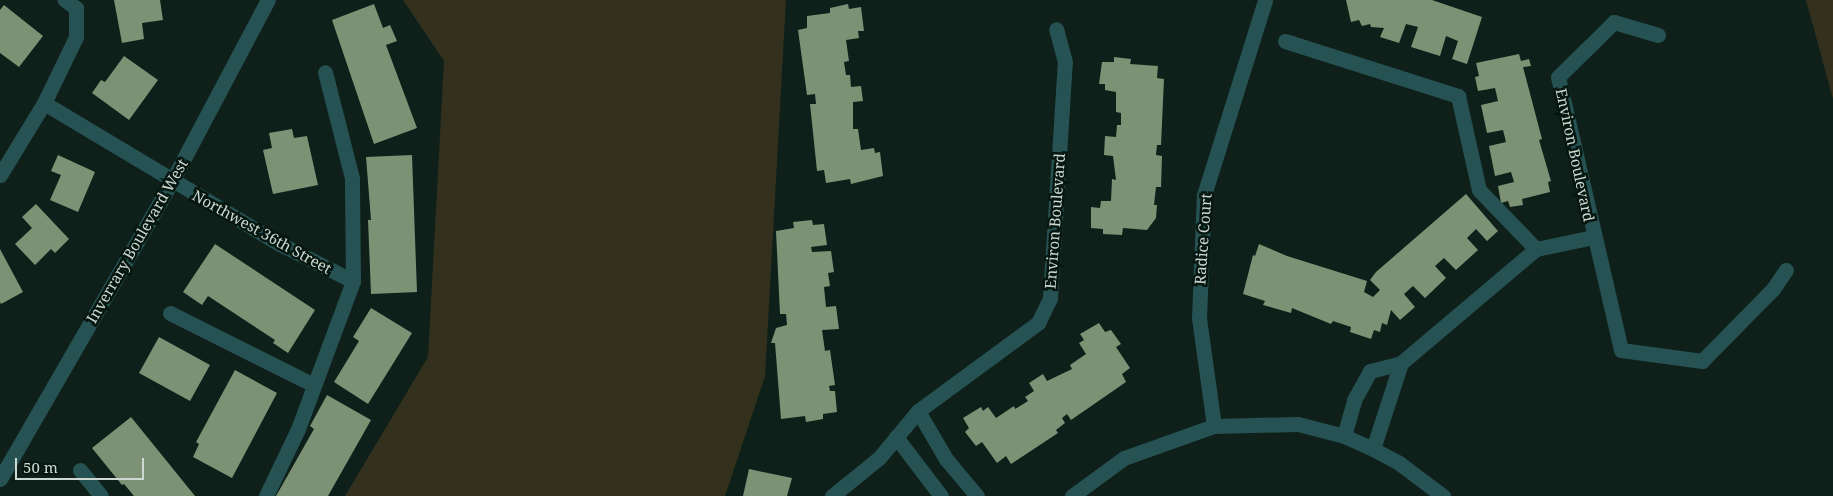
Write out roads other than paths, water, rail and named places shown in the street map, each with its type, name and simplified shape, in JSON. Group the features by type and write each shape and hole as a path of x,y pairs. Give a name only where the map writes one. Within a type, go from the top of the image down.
{"street":[{"name":"Inverrary Boulevard West","path":"0,479 172,181 268,0"},
{"name":"Radice Court","path":"1214,426 1199,318 1204,195 1265,0"},
{"path":"0,175 44,103 76,38 70,4"},
{"name":"Environ Boulevard","path":"1658,35 1614,22 1558,77 1593,237 1621,350 1702,362 1773,289 1786,270"},
{"name":"Environ Boulevard","path":"832,496 879,458 918,411 1038,323 1050,298 1065,62 1056,30"},
{"path":"1285,40 1458,96 1479,190 1536,250"},
{"path":"266,496 298,429 352,282 352,178 325,72"},
{"name":"Northwest 36th Street","path":"44,103 172,181 352,282"},
{"name":"Environ Boulevard","path":"1400,363 1536,250 1593,237"},
{"path":"170,313 314,386"},
{"path":"1344,436 1354,400 1370,371 1400,363"},
{"path":"1373,449 1400,363"},
{"path":"918,411 946,459 977,496"},
{"path":"1072,496 1124,458 1214,426 1298,424 1344,436 1373,449 1399,463 1443,496"},
{"path":"896,437 941,496"},
{"path":"80,470 101,496"}]}
